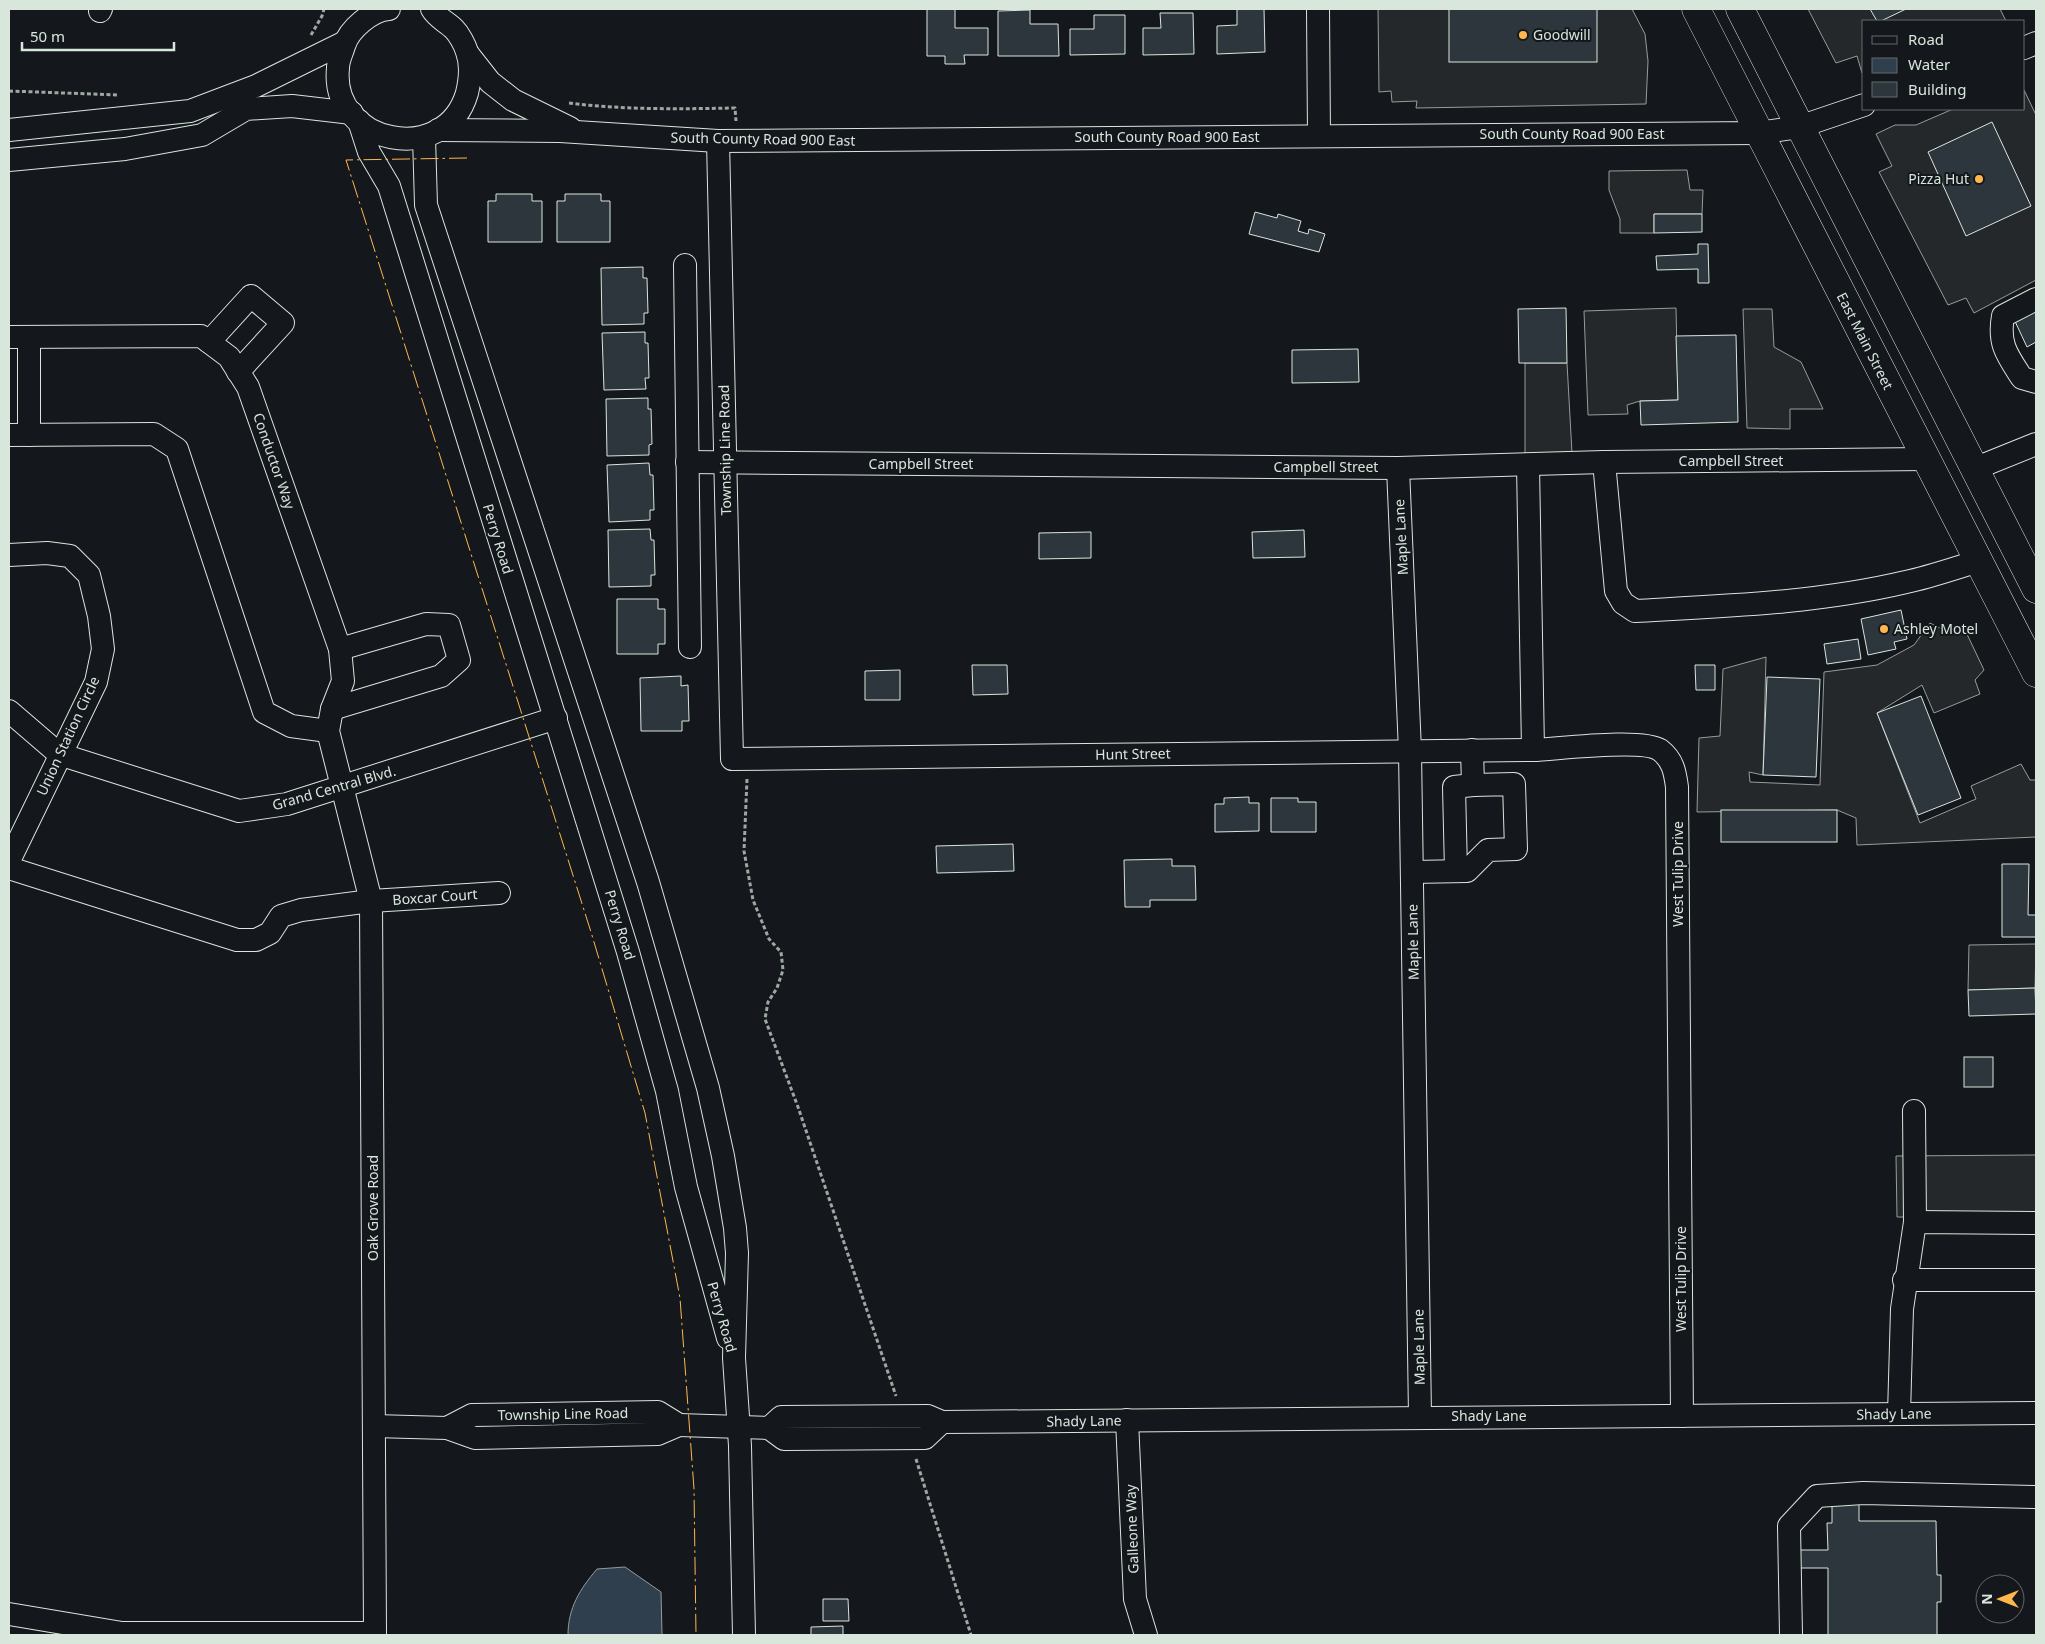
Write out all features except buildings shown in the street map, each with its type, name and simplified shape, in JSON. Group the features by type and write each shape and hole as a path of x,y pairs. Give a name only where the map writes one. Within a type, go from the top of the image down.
{"main road":[{"name":"East Main Street","path":"1696,9 2036,673"},
{"path":"1740,9 2036,589"}],"street":[{"name":"Perry Road","path":"389,9 360,15 345,42 338,68 341,95 355,117 368,152 389,186 556,718 631,961 667,1091 686,1187 734,1358"},
{"path":"1318,9 1318,136"},
{"path":"428,10 456,30 468,53 470,79 463,104 447,124 431,133"},
{"path":"9,130 190,111 256,86 345,42"},
{"name":"South County Road 900 East","path":"468,53 490,82 513,100 577,132"},
{"path":"9,160 125,149 202,135 246,109 292,106 355,117"},
{"name":"South County Road 900 East","path":"431,133 496,129 718,141 1758,133 1799,127 1862,106"},
{"name":"Perry Road","path":"355,117 375,133 399,140 431,133 426,205 648,882 708,1088 735,1228 737,1253 734,1358"},
{"name":"Township Line Road","path":"718,141 732,759"},
{"path":"685,265 690,647"},
{"path":"209,342 250,296 282,323 238,372"},
{"path":"2036,299 2003,316 2000,332 2004,349 2022,378 2036,382"},
{"name":"Conductor Way","path":"19,337 201,336 229,357 248,387 340,649 343,681 330,720"},
{"path":"19,337 19,435 154,434 177,449 264,712 291,726 330,720 441,676 459,660 449,625 426,624 340,649"},
{"path":"1974,469 2036,444"},
{"name":"Campbell Street","path":"688,462 1398,468 1604,462 1926,459"},
{"path":"1604,462 1616,591 1622,603 1636,611 1758,604 1854,592 1906,582 1979,562"},
{"path":"1528,465 1534,750"},
{"name":"Maple Lane","path":"1398,468 1410,751 1420,1416"},
{"name":"Union Station Circle","path":"9,555 47,553 70,556 89,575 103,649 96,682 9,861"},
{"name":"Grand Central Blvd.","path":"9,711 60,754 239,811 287,804 556,718"},
{"path":"330,720 344,787"},
{"name":"West Tulip Drive","path":"1534,750 1641,744 1660,750 1672,763 1675,771 1677,787 1682,1416"},
{"path":"1472,750 1473,785"},
{"name":"Hunt Street","path":"732,759 1534,750"},
{"path":"1412,872 1467,871 1488,850 1516,849 1514,784 1454,787 1456,871"},
{"name":"Oak Grove Road","path":"9,1614 122,1633 375,1633 371,902 344,787"},
{"name":"Boxcar Court","path":"9,868 237,940 256,940 270,933 282,916 301,910 371,902 499,893"},
{"path":"1899,1414 1904,1280 1915,1222 1914,1110"},
{"path":"1915,1222 2036,1223"},
{"path":"1904,1280 2036,1280"},
{"path":"734,1358 739,1427 744,1635"},
{"name":"Shady Lane","path":"769,1428 781,1417 928,1416 942,1422 1420,1416 2036,1413"},
{"name":"Galleone Way","path":"1127,1420 1135,1600 1146,1635"},
{"path":"739,1427 769,1428 784,1439 926,1438 942,1422"},
{"name":"Township Line Road","path":"374,1426 447,1428 475,1438 658,1434 679,1424 739,1427"},
{"path":"1791,1635 1789,1526 1817,1496 1863,1493 2036,1497"}],"path":[{"path":"309,38 324,9"},
{"path":"9,91 127,96"},
{"path":"753,900 769,938 781,952 783,970 768,1002 765,1019 772,1034 903,1416"},
{"path":"910,1438 971,1635"}],"shaded area":[{"path":"1378,9 1632,9 1645,34 1648,61 1646,104 1416,108 1417,101 1392,102 1391,91 1379,92"},
{"path":"1808,9 2000,9 2006,20 1862,20 1862,73 1857,56 1836,63"},
{"path":"2025,92 2036,115 2036,280 1974,313 1966,298 1948,305 1879,172 1892,166 1876,134 1895,125 1916,125 1951,110 2025,110"},
{"path":"1687,170 1690,190 1703,190 1702,214 1654,214 1654,233 1620,233 1620,219 1609,190 1609,171"},
{"path":"1676,308 1678,400 1640,401 1627,405 1628,414 1588,415 1584,311"},
{"path":"1743,309 1772,309 1774,347 1801,362 1823,409 1790,409 1790,429 1747,428"},
{"path":"1525,363 1567,363 1572,453 1525,455"},
{"path":"1930,623 1950,633 1965,630 1984,670 1975,680 1980,694 1934,713 1922,685 1877,713 1920,823 1976,799 1971,786 2021,764 2030,780 2036,780 2036,837 1857,845 1856,818 1837,810 1697,812 1699,738 1720,736 1723,669 1766,657 1763,775 1749,772 1750,782 1820,785 1824,672 1877,665 1914,645"},
{"path":"2036,944 2035,988 1968,990 1969,945"},
{"path":"2036,1155 2036,1218 1897,1217 1896,1156"}],"water":[{"path":"625,1567 661,1592 662,1635 568,1635 570,1616 576,1599 597,1569"}],"power":[{"path":"467,158 346,160 591,932 645,1113 680,1298 694,1489 696,1635"}],"place":[{"name":"Goodwill","path":"1523,35"},
{"name":"Pizza Hut","path":"1979,179"},
{"name":"Ashley Motel","path":"1884,629"}]}
